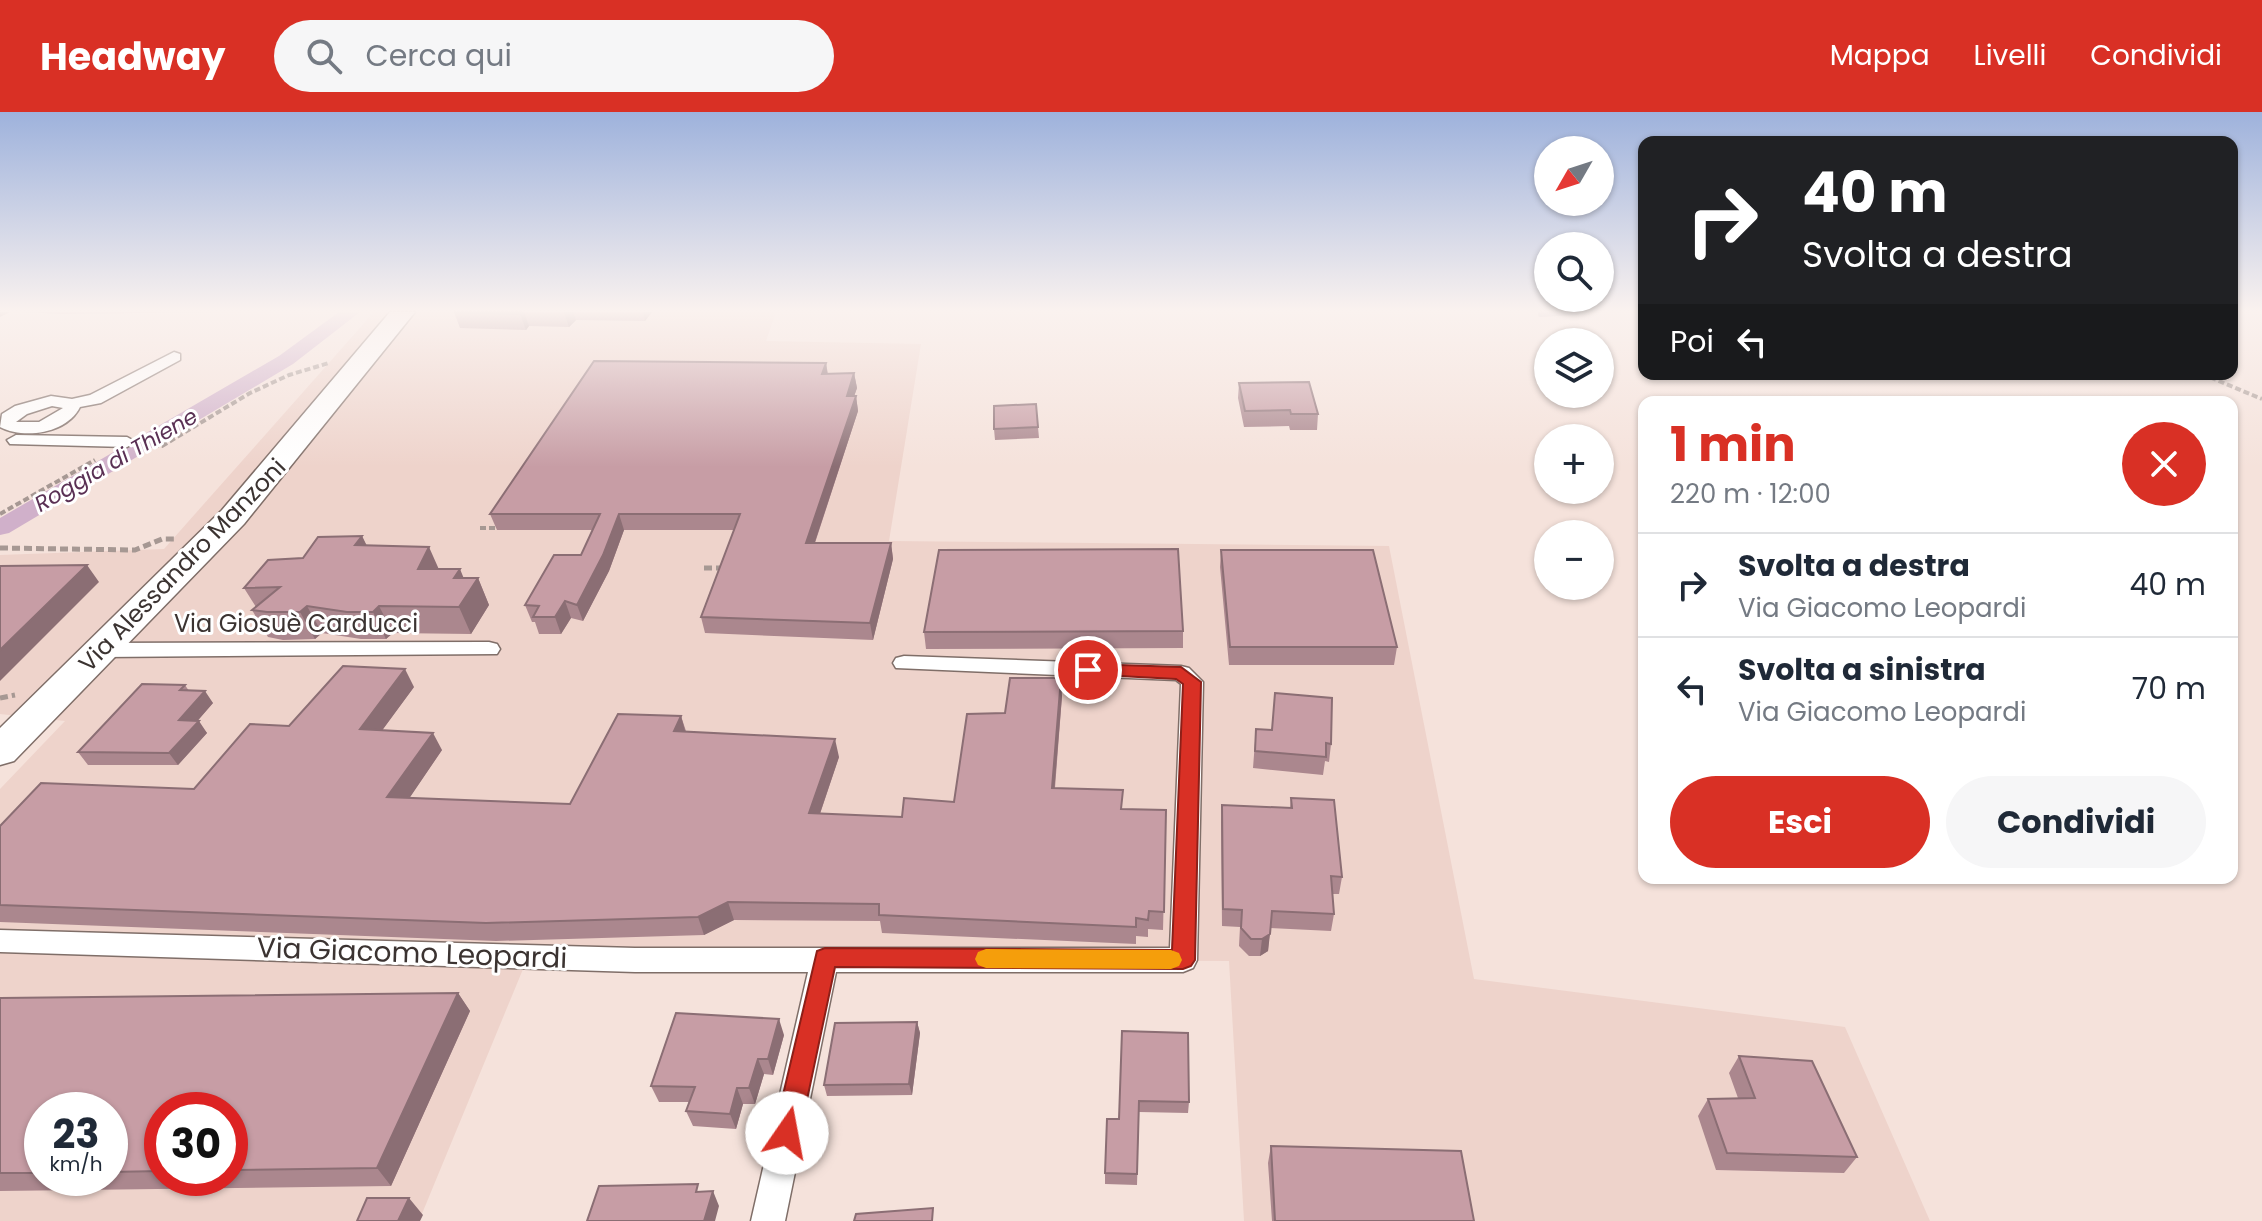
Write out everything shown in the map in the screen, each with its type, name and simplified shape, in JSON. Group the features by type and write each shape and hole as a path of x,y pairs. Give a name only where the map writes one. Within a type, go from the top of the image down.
{"main road":[{"name":"Via Alessandro Manzoni","path":"4,745 233,517 338,374 353,364"}],"street":[{"path":"13,440 11,427 3,422 13,414 41,403 60,401 71,404 95,399 161,364"},
{"path":"13,440 56,421 70,412 71,404"},
{"path":"13,440 127,442"},
{"name":"Via Giosuè Carducci","path":"102,650 489,649"},
{"name":"Via Giacomo Leopardi","path":"0,941 635,960 1183,960 1192,682 1181,673 904,663"},
{"path":"768,1221 825,958"}],"path":[{"path":"150,445 162,446 250,393 289,375 338,374"},
{"path":"2216,380 2262,399"},
{"path":"0,514 127,442"},
{"path":"480,528 499,528"},
{"path":"0,548 135,550 162,539 190,538"},
{"path":"704,568 729,568"}],"shaded area":[{"path":"328,364 918,364 889,541 1389,546 1474,979 1845,1027 1930,1221 1244,1221 1229,961 528,957 419,1221 0,1221 0,789 65,721 0,714 0,555 164,549"}],"building":[{"path":"592,364 826,364 822,374 854,373 847,396 856,396 806,543 891,543 870,623 701,617 740,514 619,514 603,555 577,605 565,601 555,617 533,617 539,606 525,605 554,555 581,555 600,514 490,514"},
{"path":"1309,382 1318,414 1291,414 1290,410 1245,411 1239,383"},
{"path":"1036,404 1038,427 994,429 994,406"},
{"path":"362,536 355,545 429,547 418,569 460,569 454,578 478,578 459,607 379,606 373,612 307,606 300,612 252,610 280,587 244,588 268,560 303,558 318,537"},
{"path":"1178,549 1183,631 924,632 939,550"},
{"path":"1221,550 1373,550 1397,647 1230,647"},
{"path":"87,565 0,650 0,566"},
{"path":"343,666 405,669 360,729 433,733 387,797 570,804 618,714 681,716 674,731 835,739 809,813 902,817 904,798 954,802 967,714 1005,713 1010,678 1061,678 1052,788 1123,790 1121,809 1166,810 1164,912 1149,911 1148,920 1136,918 1136,927 879,915 879,904 728,902 698,917 486,923 0,905 0,826 41,783 194,789 250,724 289,726"},
{"path":"142,684 185,685 180,690 205,691 179,720 199,721 169,753 78,752"},
{"path":"1275,693 1332,698 1331,744 1326,743 1326,757 1255,751 1256,729 1272,730"},
{"path":"1291,798 1334,800 1342,877 1331,876 1334,914 1272,911 1270,934 1262,939 1251,939 1241,928 1242,910 1223,909 1222,805 1292,808"},
{"path":"458,993 377,1168 248,1170 248,1092 144,1092 144,1171 128,1172 128,1092 24,1092 24,1173 0,1173 0,998"},
{"path":"676,1013 779,1019 768,1059 758,1059 749,1088 737,1088 730,1114 686,1111 695,1087 651,1086"},
{"path":"917,1022 909,1084 824,1085 835,1023"},
{"path":"1122,1031 1188,1033 1189,1102 1139,1101 1137,1174 1105,1173 1107,1119 1119,1119"},
{"path":"1739,1056 1812,1061 1857,1157 1727,1153 1708,1099 1755,1098"},
{"path":"1271,1146 1461,1151 1474,1221 1275,1221"},
{"path":"698,1184 696,1192 713,1191 704,1221 587,1221 599,1186"},
{"path":"367,1198 409,1198 398,1221 357,1221"},
{"path":"933,1208 932,1221 854,1221 856,1214"}],"waterway":[{"name":"Roggia di Thiene","path":"0,528 280,364"}],"slow traffic":[{"path":"986,959 1171,960"}],"route":[{"path":"787,1133 825,958 1183,960 1192,682 1181,673 1088,670"}]}
